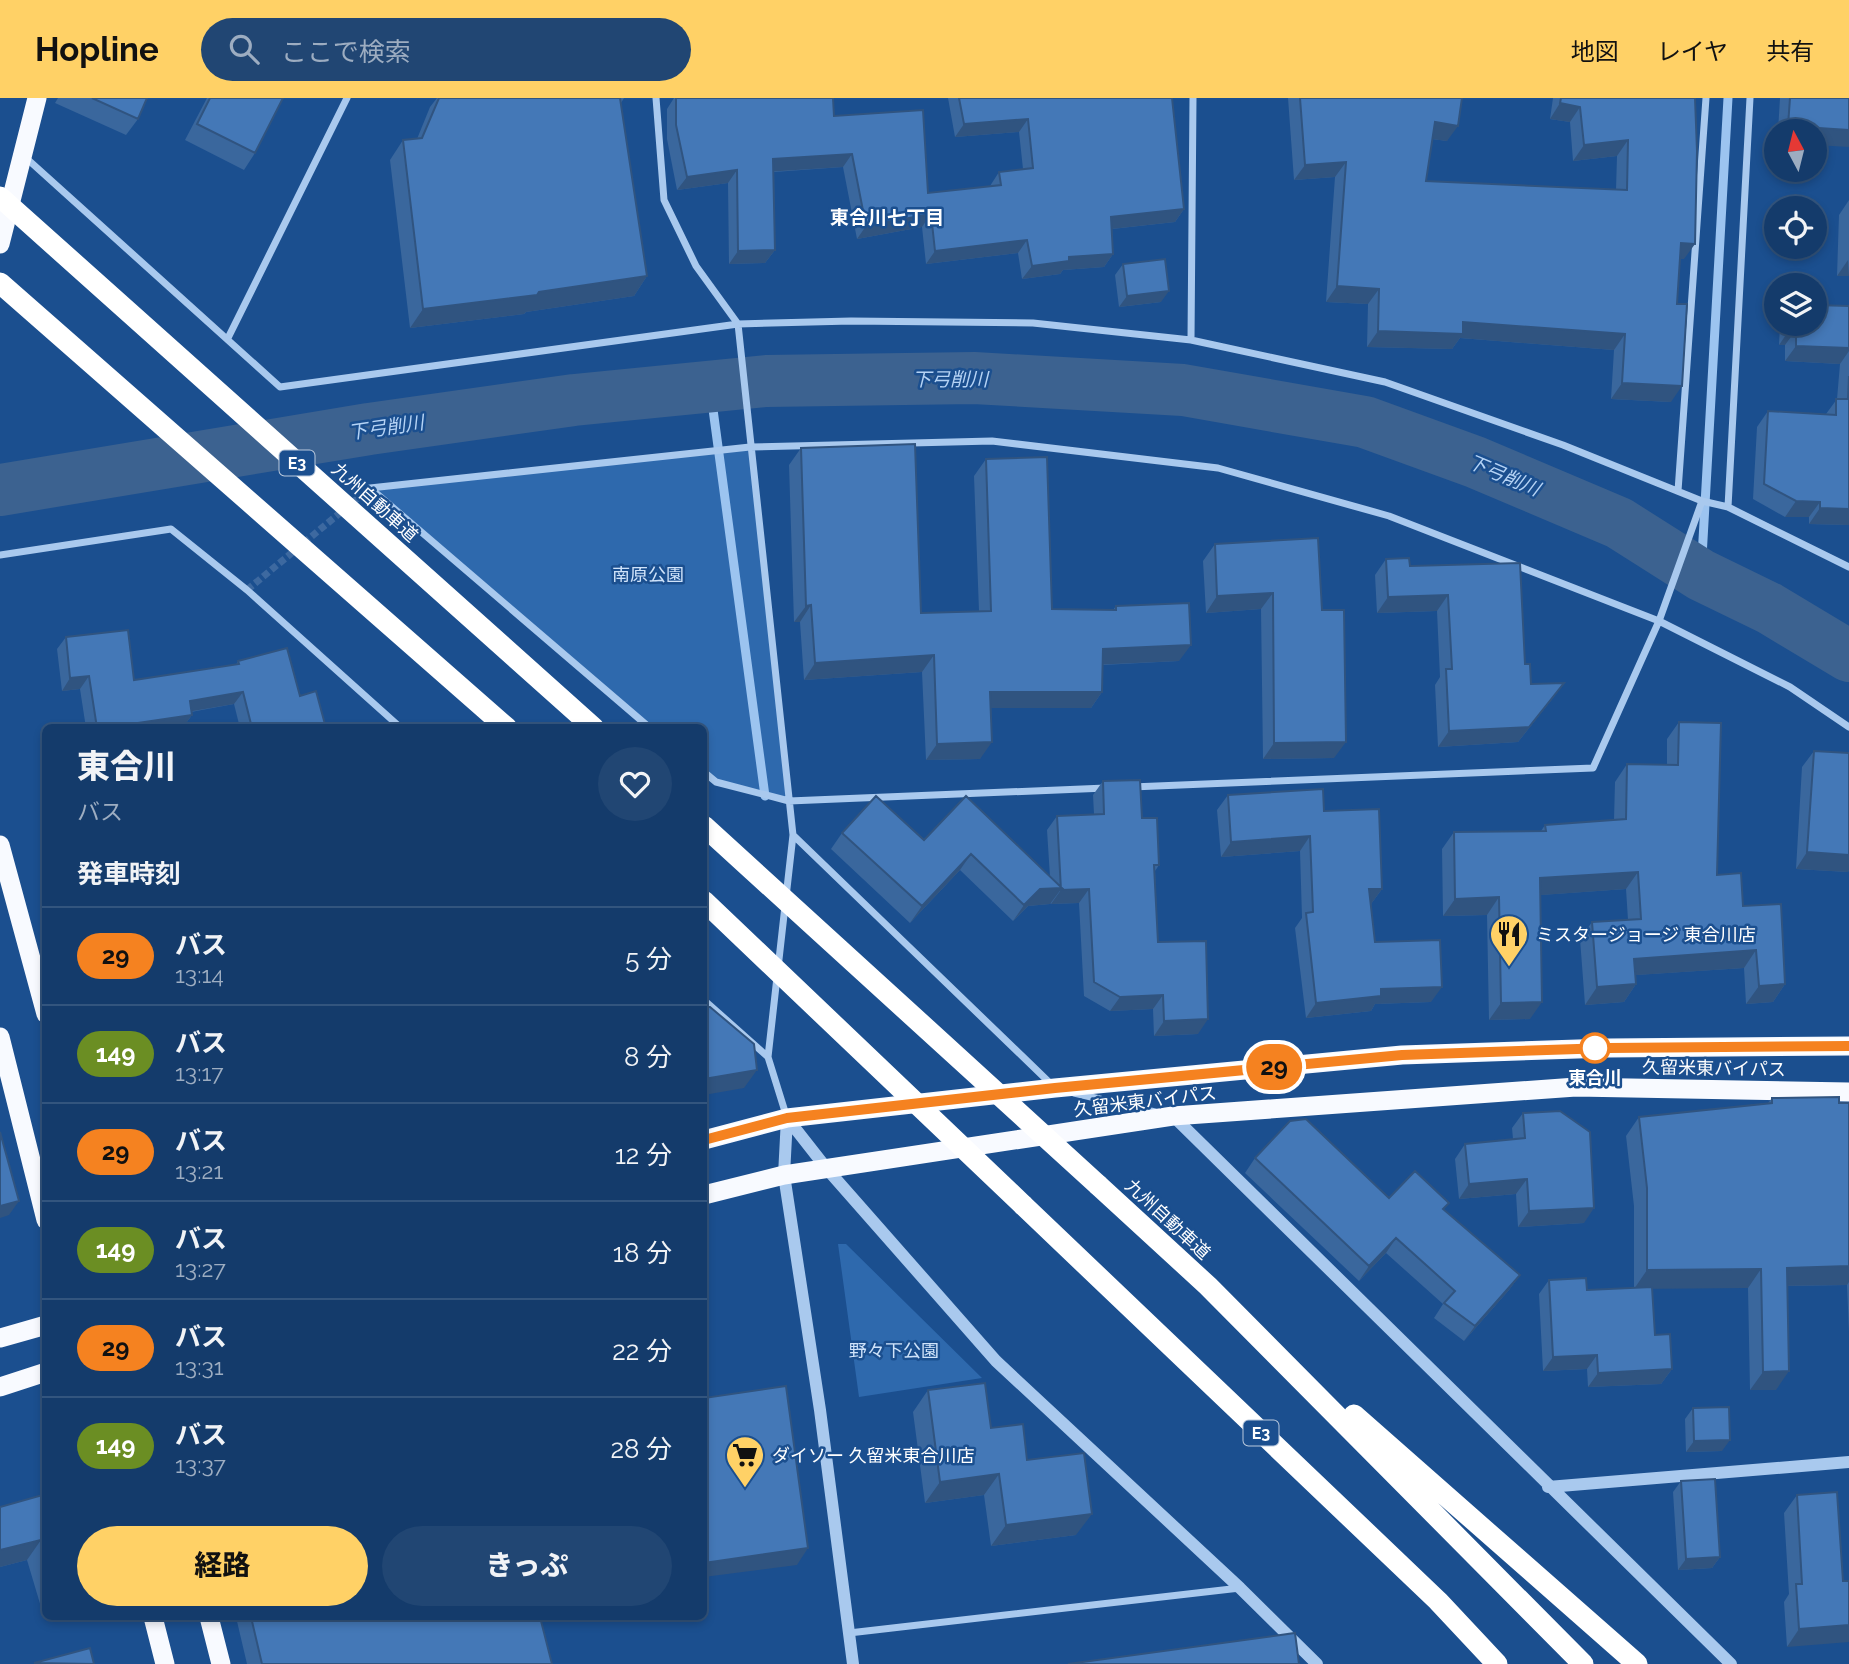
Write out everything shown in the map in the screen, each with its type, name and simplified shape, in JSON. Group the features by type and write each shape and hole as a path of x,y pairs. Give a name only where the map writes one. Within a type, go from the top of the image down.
{"highway":[{"path":"0,244 37,98"},
{"name":"九州自動車道","path":"0,197 590,724"},
{"path":"0,283 502,724"},
{"name":"九州自動車道","path":"707,829 1208,1286 1583,1664"},
{"path":"0,845 42,999"},
{"name":"E3","path":"707,904 1438,1601 1497,1664"},
{"path":"0,1037 42,1204"},
{"name":"久留米東バイパス","path":"707,1139 787,1118 1055,1088 1402,1055 1608,1048 1849,1046"},
{"name":"久留米東バイパス","path":"707,1194 784,1175 1172,1116 1576,1087 1849,1092"},
{"path":"1208,1286 1636,1664"},
{"path":"0,1338 42,1326"},
{"path":"0,1387 42,1373"},
{"path":"154,1620 165,1664"},
{"path":"210,1620 221,1664"}],"street":[{"path":"228,338 347,98"},
{"path":"656,98 664,200 696,266 738,324 793,835 768,1058 787,1118 827,1169 996,1361 1240,1588 1317,1664"},
{"path":"1191,340 1193,98"},
{"path":"1678,491 1706,98"},
{"path":"1728,507 1750,98"},
{"path":"23,155 280,387 738,324 851,321 1033,323 1191,340 1385,382 1563,445 1702,502 1728,507 1849,567"},
{"path":"645,724 370,488 750,447 992,440 1218,468 1389,516 1659,621 1790,687 1849,727"},
{"path":"707,774 716,782 789,801 1593,768 1659,621 1702,502"},
{"path":"0,555 171,529 247,590 397,724"},
{"path":"793,835 1055,1088 1172,1116 1731,1664"},
{"path":"707,1003 768,1058"},
{"path":"787,1118 784,1175 820,1410 853,1664"},
{"path":"1548,1487 1849,1462"},
{"path":"849,1633 1240,1588"}],"green space":[{"name":"南原公園","path":"750,447 789,801 716,782 707,774 707,724 647,724 370,488"},
{"name":"野々下公園","path":"838,1244 846,1244 982,1378 859,1397"}],"building":[{"path":"92,98 147,98 138,119"},
{"path":"210,98 283,98 255,153 197,124"},
{"path":"439,98 620,98 647,276 539,292 537,295 423,309 403,140 422,138"},
{"path":"676,98 833,98 834,116 923,110 928,193 1001,185 999,172 1033,168 1028,119 964,124 959,98 1172,98 1184,209 1111,217 1113,254 1069,257 1069,261 1032,266 1027,240 935,251 931,214 866,226 852,154 773,159 775,250 738,251 737,170 687,177 676,125"},
{"path":"1300,98 1462,98 1458,126 1435,122 1426,181 1627,190 1628,140 1584,145 1580,107 1560,103 1561,98 1695,98 1695,244 1681,243 1677,304 1687,304 1682,386 1622,383 1625,334 1463,322 1463,334 1378,331 1379,289 1337,286 1346,162 1305,165"},
{"path":"1790,98 1849,98 1849,130 1827,129 1827,119 1788,119"},
{"path":"1165,259 1169,291 1127,296 1123,264"},
{"path":"1827,305 1849,306 1849,348 1796,346 1796,336 1827,336"},
{"path":"1849,376 1849,509 1820,508 1820,502 1796,501 1764,484 1768,411 1836,415 1836,399 1848,399"},
{"path":"915,444 921,613 991,611 986,459 1047,457 1052,609 1116,610 1116,606 1189,603 1191,645 1103,649 1102,692 990,692 992,742 937,744 934,655 815,663 811,605 806,606 801,448"},
{"path":"1318,538 1322,610 1344,610 1346,742 1274,743 1273,593 1217,596 1215,544"},
{"path":"1409,558 1410,566 1520,563 1525,664 1530,664 1531,684 1564,683 1529,727 1449,731 1446,669 1452,669 1448,595 1388,597 1386,559"},
{"path":"128,630 134,680 239,664 238,661 287,648 300,696 316,691 325,724 251,724 243,692 190,701 192,715 131,724 96,724 89,676 70,678 66,637"},
{"path":"1679,722 1721,723 1717,875 1741,873 1743,906 1781,904 1785,984 1759,986 1756,950 1634,959 1636,984 1597,987 1592,922 1641,919 1638,872 1540,878 1542,1002 1501,1003 1499,897 1455,899 1454,832 1546,831 1545,825 1626,819 1627,764 1678,765"},
{"path":"1814,751 1849,753 1849,855 1807,852"},
{"path":"1140,780 1142,818 1157,818 1159,865 1154,865 1158,942 1206,941 1208,1019 1164,1021 1163,995 1120,997 1094,982 1089,889 1061,890 1057,816 1104,814 1103,781"},
{"path":"1323,789 1324,811 1379,809 1382,889 1369,889 1375,942 1440,940 1442,987 1381,989 1381,996 1316,1003 1306,913 1313,912 1310,836 1231,842 1228,795"},
{"path":"876,796 924,840 966,796 1062,888 1040,889 1024,905 971,854 922,906 842,833"},
{"path":"707,1007 754,1044 757,1070 707,1078"},
{"path":"1839,1097 1839,1103 1849,1103 1849,1266 1787,1268 1789,1371 1763,1372 1761,1269 1647,1270 1647,1188 1639,1117 1772,1103 1772,1098"},
{"path":"1560,1111 1590,1132 1594,1208 1529,1211 1527,1179 1469,1184 1465,1144 1525,1138 1523,1113"},
{"path":"1306,1119 1389,1198 1415,1171 1449,1203 1443,1209 1520,1275 1475,1326 1444,1303 1455,1291 1396,1238 1369,1266 1255,1158 1290,1121"},
{"path":"0,1132 19,1201 0,1206"},
{"path":"1586,1278 1587,1290 1652,1287 1655,1335 1670,1334 1672,1369 1598,1373 1597,1355 1553,1357 1549,1280"},
{"path":"985,1383 991,1428 1023,1424 1027,1460 1084,1453 1092,1514 1006,1525 999,1474 940,1482 928,1390"},
{"name":"ダイソー 久留米東合川店","path":"786,1386 808,1548 707,1563 707,1398"},
{"path":"1729,1407 1730,1440 1694,1441 1693,1408"},
{"path":"1715,1479 1720,1557 1686,1559 1681,1481"},
{"path":"1837,1492 1843,1581 1849,1581 1849,1625 1799,1629 1796,1584 1802,1584 1797,1495"},
{"path":"42,1495 42,1543 41,1540 0,1550 0,1507"},
{"path":"252,1620 541,1620 552,1664 262,1664"},
{"path":"1295,1633 1299,1664 1068,1664"},
{"path":"90,1648 94,1664 34,1663"}],"waterway":[{"path":"1701,575 1728,98"},
{"name":"下弓削川","path":"0,490 369,429 574,400 766,381 974,378 1183,390 1365,422 1475,462 1619,523 1701,575 1769,608 1849,656"},
{"path":"710,387 765,796"}],"tunnel":[{"path":"247,590 370,488"}],"bus line":[{"name":"29","path":"707,1139 787,1118 1055,1088 1402,1055 1608,1048 1849,1046"}],"place":[{"name":"ミスタージョージ 東合川店","path":"1509,968"},
{"name":"東合川","path":"1595,1048"},
{"name":"ダイソー 久留米東合川店","path":"745,1489"}],"district":[{"name":"東合川七丁目","path":"887,217"}]}
